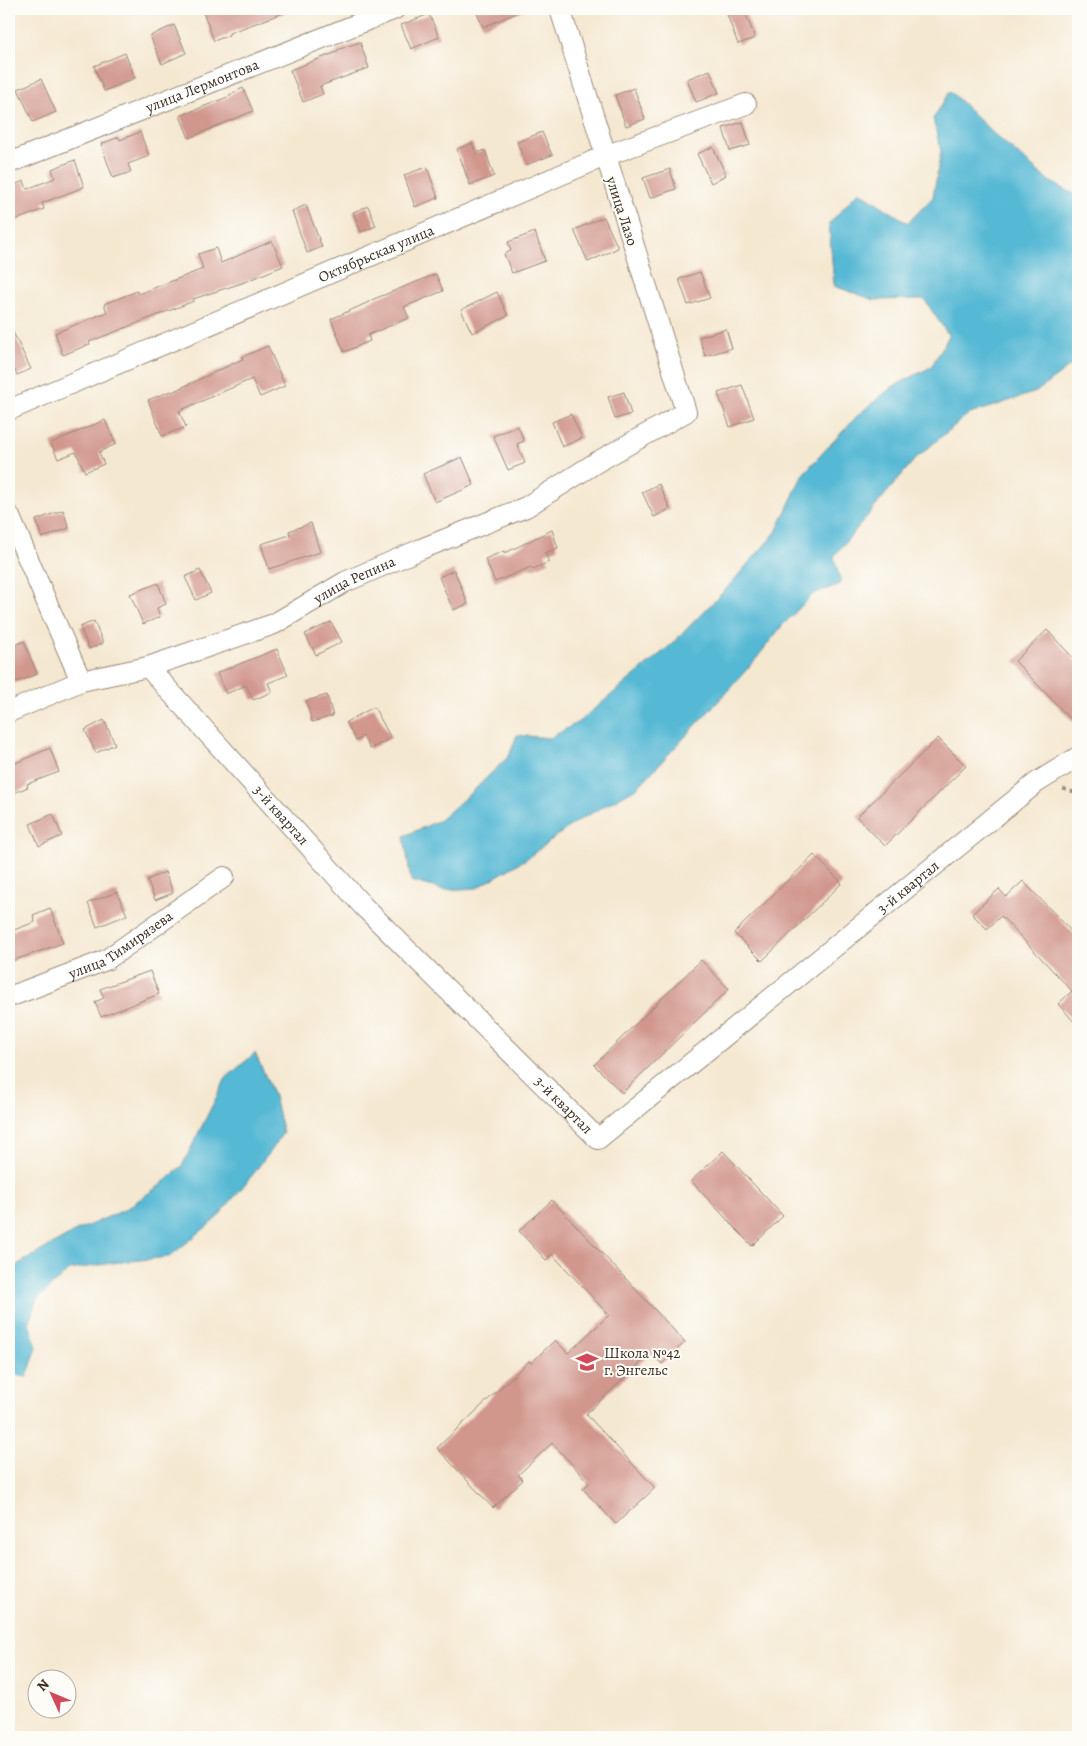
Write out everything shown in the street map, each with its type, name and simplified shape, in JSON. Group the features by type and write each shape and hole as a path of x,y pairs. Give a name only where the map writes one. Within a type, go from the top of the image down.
{"street":[{"name":"улица Лермонтова","path":"9,163 395,9"},
{"name":"улица Лазо","path":"560,9 686,412"},
{"name":"Октябрьская улица","path":"9,410 605,156 746,104"},
{"name":"улица Репина","path":"9,712 81,681 148,667 274,624 345,582 526,507 597,462 686,412"},
{"path":"9,515 81,681"},
{"name":"3-й квартал","path":"148,667 363,906 598,1140 1036,783 1078,757"},
{"name":"улица Тимирязева","path":"9,997 106,960 224,877"}],"water":[{"path":"950,91 994,134 1049,181 1078,196 1078,360 1036,392 967,415 915,459 834,556 841,584 813,594 781,627 724,695 638,787 574,823 526,859 477,888 444,890 411,881 404,836 440,820 473,791 509,756 517,735 550,738 580,721 671,645 727,588 776,532 803,474 858,415 892,387 931,367 949,336 924,299 874,300 834,286 829,224 859,191 908,223 933,197 941,151 933,119"},
{"path":"255,1053 273,1093 283,1133 254,1173 216,1219 169,1257 69,1270 36,1300 29,1324 37,1347 27,1377 9,1374 9,1273 15,1266 76,1231 124,1210 159,1186 182,1166 226,1078"}],"building":[{"path":"211,9 289,9 289,11 229,33 229,35 214,41 203,12"},
{"path":"475,9 526,9 483,27"},
{"path":"725,9 744,9 755,38 738,44"},
{"path":"429,14 439,37 411,49 401,25"},
{"path":"174,25 186,53 162,64 150,36"},
{"path":"360,42 369,68 320,86 323,94 303,102 290,70"},
{"path":"125,53 135,78 104,91 94,66"},
{"path":"710,70 719,93 696,102 687,79"},
{"path":"41,79 56,112 33,122 18,89"},
{"path":"243,88 253,111 189,138 180,116 230,96"},
{"path":"634,88 645,119 626,126 615,95"},
{"path":"743,122 750,145 730,151 723,128"},
{"path":"140,132 149,156 128,164 131,172 113,178 101,144 119,137 120,140"},
{"path":"542,132 552,155 526,165 517,142"},
{"path":"472,143 476,153 485,150 494,176 470,185 457,149"},
{"path":"713,147 726,175 711,183 697,154"},
{"path":"75,160 84,187 42,203 44,209 16,220 9,201 9,187 24,181 27,189 55,178 52,169"},
{"path":"427,167 438,198 415,207 404,175"},
{"path":"670,169 676,189 650,198 643,178"},
{"path":"306,205 322,247 307,253 292,211"},
{"path":"368,206 376,226 361,232 353,212"},
{"path":"604,217 618,248 588,262 574,230"},
{"path":"535,232 545,261 512,273 504,254 511,251 508,242"},
{"path":"272,241 283,266 242,283 193,299 194,301 89,342 90,344 63,355 55,333 107,312 104,304 137,291 138,294 203,269 198,254 216,248 221,263"},
{"path":"700,272 710,298 688,305 679,279"},
{"path":"436,274 443,291 404,307 409,318 368,335 370,341 344,352 331,319 369,301"},
{"path":"497,292 508,316 472,333 461,310"},
{"path":"9,324 31,369 17,375 9,359"},
{"path":"726,329 732,348 705,356 699,337"},
{"path":"268,346 285,386 260,397 252,379 179,411 186,427 162,436 148,400 172,392"},
{"path":"742,385 754,418 730,427 718,393"},
{"path":"624,392 631,414 615,419 608,397"},
{"path":"571,414 582,438 562,447 552,422"},
{"path":"105,420 116,444 99,452 104,464 85,472 76,452 58,459 51,443"},
{"path":"518,426 524,441 517,444 525,463 508,470 493,436"},
{"path":"462,457 474,485 435,502 423,474"},
{"path":"659,484 670,509 654,517 642,492"},
{"path":"63,510 69,528 42,538 36,520"},
{"path":"311,523 320,552 269,569 261,544 290,535 289,531"},
{"path":"552,530 558,548 545,553 549,562 533,569 531,567 495,582 485,559 504,551 505,553"},
{"path":"200,570 211,593 196,600 185,577"},
{"path":"454,570 468,604 453,610 439,577"},
{"path":"158,583 166,604 157,608 160,617 143,624 130,594"},
{"path":"94,621 103,643 89,649 80,627"},
{"path":"331,622 342,642 316,655 305,634"},
{"path":"1047,630 1078,663 1078,727 1015,661"},
{"path":"24,641 37,674 9,685 9,648"},
{"path":"277,649 288,675 268,683 272,692 253,700 246,685 226,694 217,673"},
{"path":"327,695 333,716 312,722 306,701"},
{"path":"374,707 391,738 370,749 363,736 356,741 346,722"},
{"path":"104,720 115,744 96,753 85,730"},
{"path":"938,738 966,766 885,846 857,817"},
{"path":"50,748 59,772 27,784 28,787 9,795 9,766"},
{"path":"53,814 62,836 39,846 30,824"},
{"path":"814,855 842,883 762,961 734,933"},
{"path":"165,872 173,893 155,900 147,880"},
{"path":"1023,881 1078,938 1078,1026 1058,1004 1072,991 1001,916 987,929 972,914 999,889 1006,897"},
{"path":"117,892 127,915 97,927 88,903"},
{"path":"50,908 63,943 9,962 9,932 35,922 33,915"},
{"path":"701,960 729,989 622,1093 594,1065"},
{"path":"150,971 159,994 101,1017 95,1002 104,998 100,989"},
{"path":"723,1151 783,1216 752,1246 691,1181"},
{"name":"Школа №42 г. Энгельс","path":"552,1200 685,1342 662,1364 651,1353 586,1414 655,1488 616,1524 583,1489 589,1483 552,1443 518,1475 523,1480 493,1508 437,1448 529,1361 531,1363 555,1340 568,1353 609,1315 552,1254 546,1260 519,1231"}],"place":[{"name":"Школа №42 г. Энгельс","path":"587,1362"}]}
